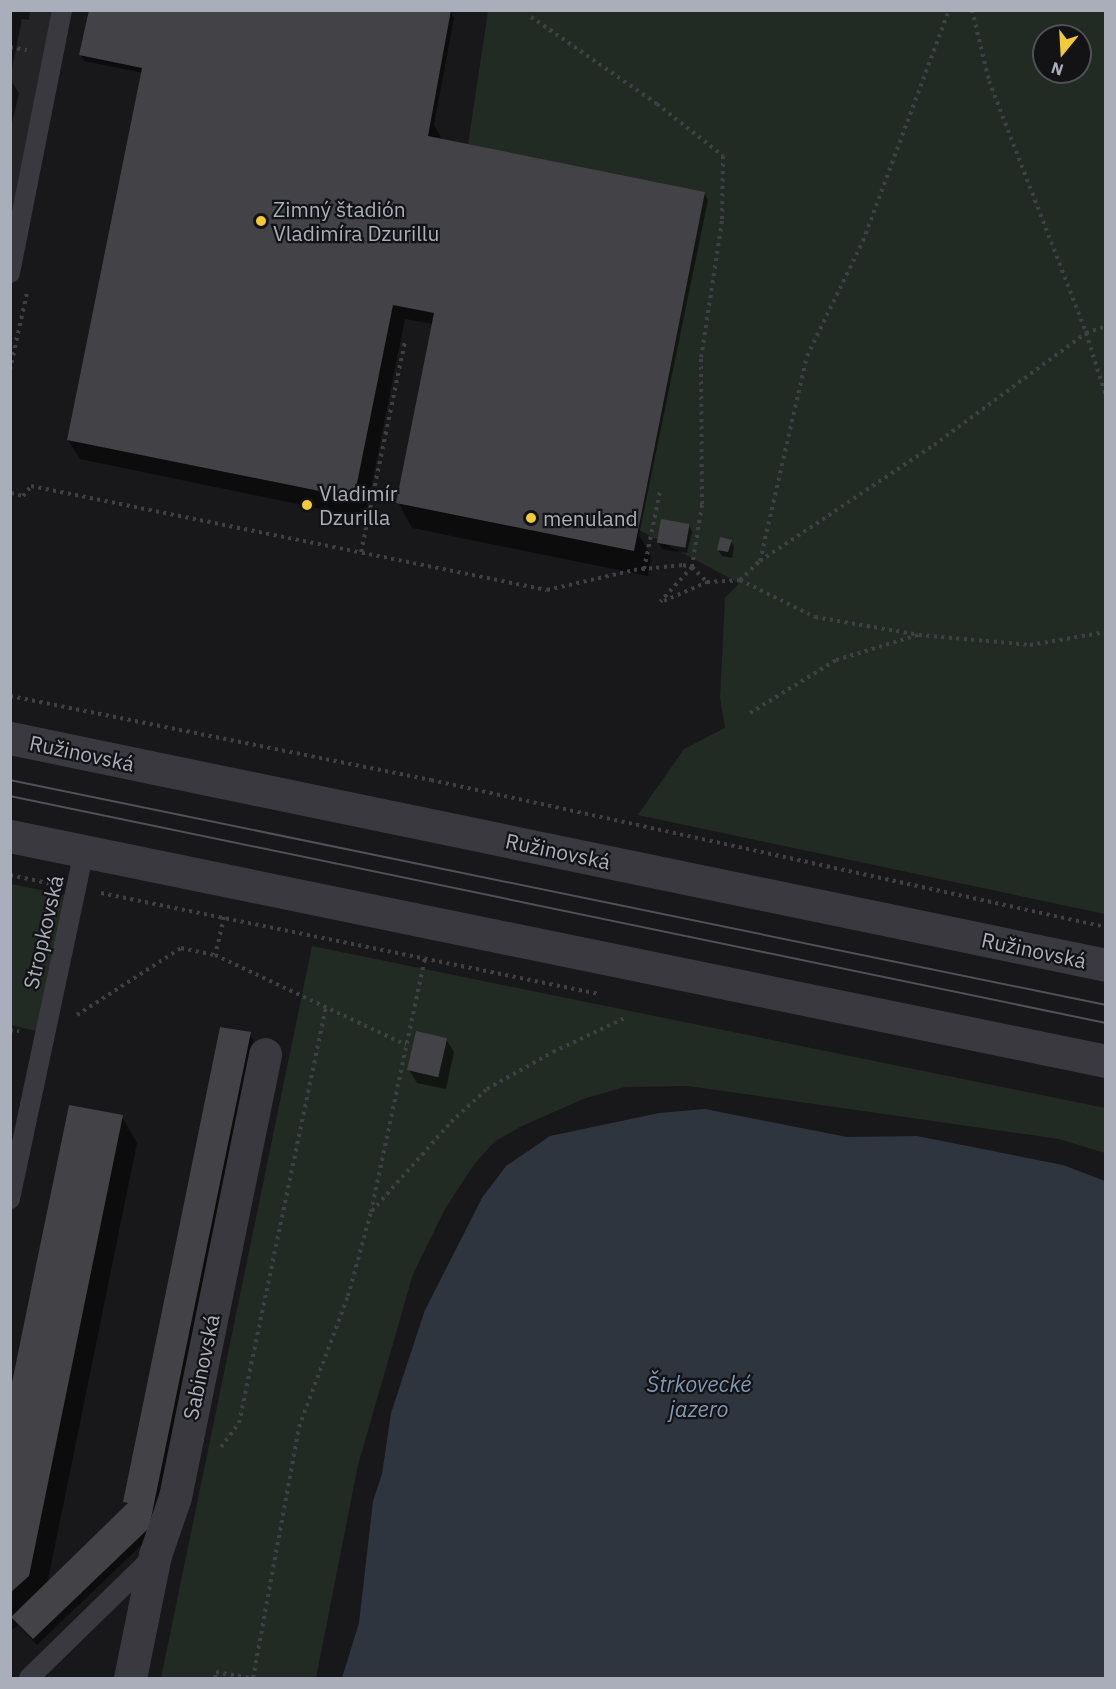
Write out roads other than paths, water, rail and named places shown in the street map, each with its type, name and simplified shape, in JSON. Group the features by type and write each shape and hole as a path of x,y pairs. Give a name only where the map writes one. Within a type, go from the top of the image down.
{"street":[{"name":"Ružinovská","path":"10,738 1106,965"},
{"path":"10,836 1106,1062"},
{"name":"Sabinovská","path":"130,1678 155,1555 175,1497 265,1054"}],"lane":[{"path":"10,273 62,10"},
{"name":"Stropkovská","path":"10,1199 78,889 84,851"},
{"path":"29,1678 155,1555"}],"water":[{"name":"Štrkovecké jazero","path":"705,1109 847,1137 917,1136 1063,1165 1105,1181 1105,1678 342,1678 359,1623 373,1501 382,1474 391,1413 425,1310 482,1198 506,1166 550,1136 659,1113"}],"tram line":[{"path":"10,780 1106,1005"},
{"path":"10,796 1106,1023"}],"place":[{"name":"Zimný štadión Vladimíra Dzurillu","path":"261,221"},
{"name":"Vladimír Dzurilla","path":"307,505"},
{"name":"menuland","path":"531,518"}]}
